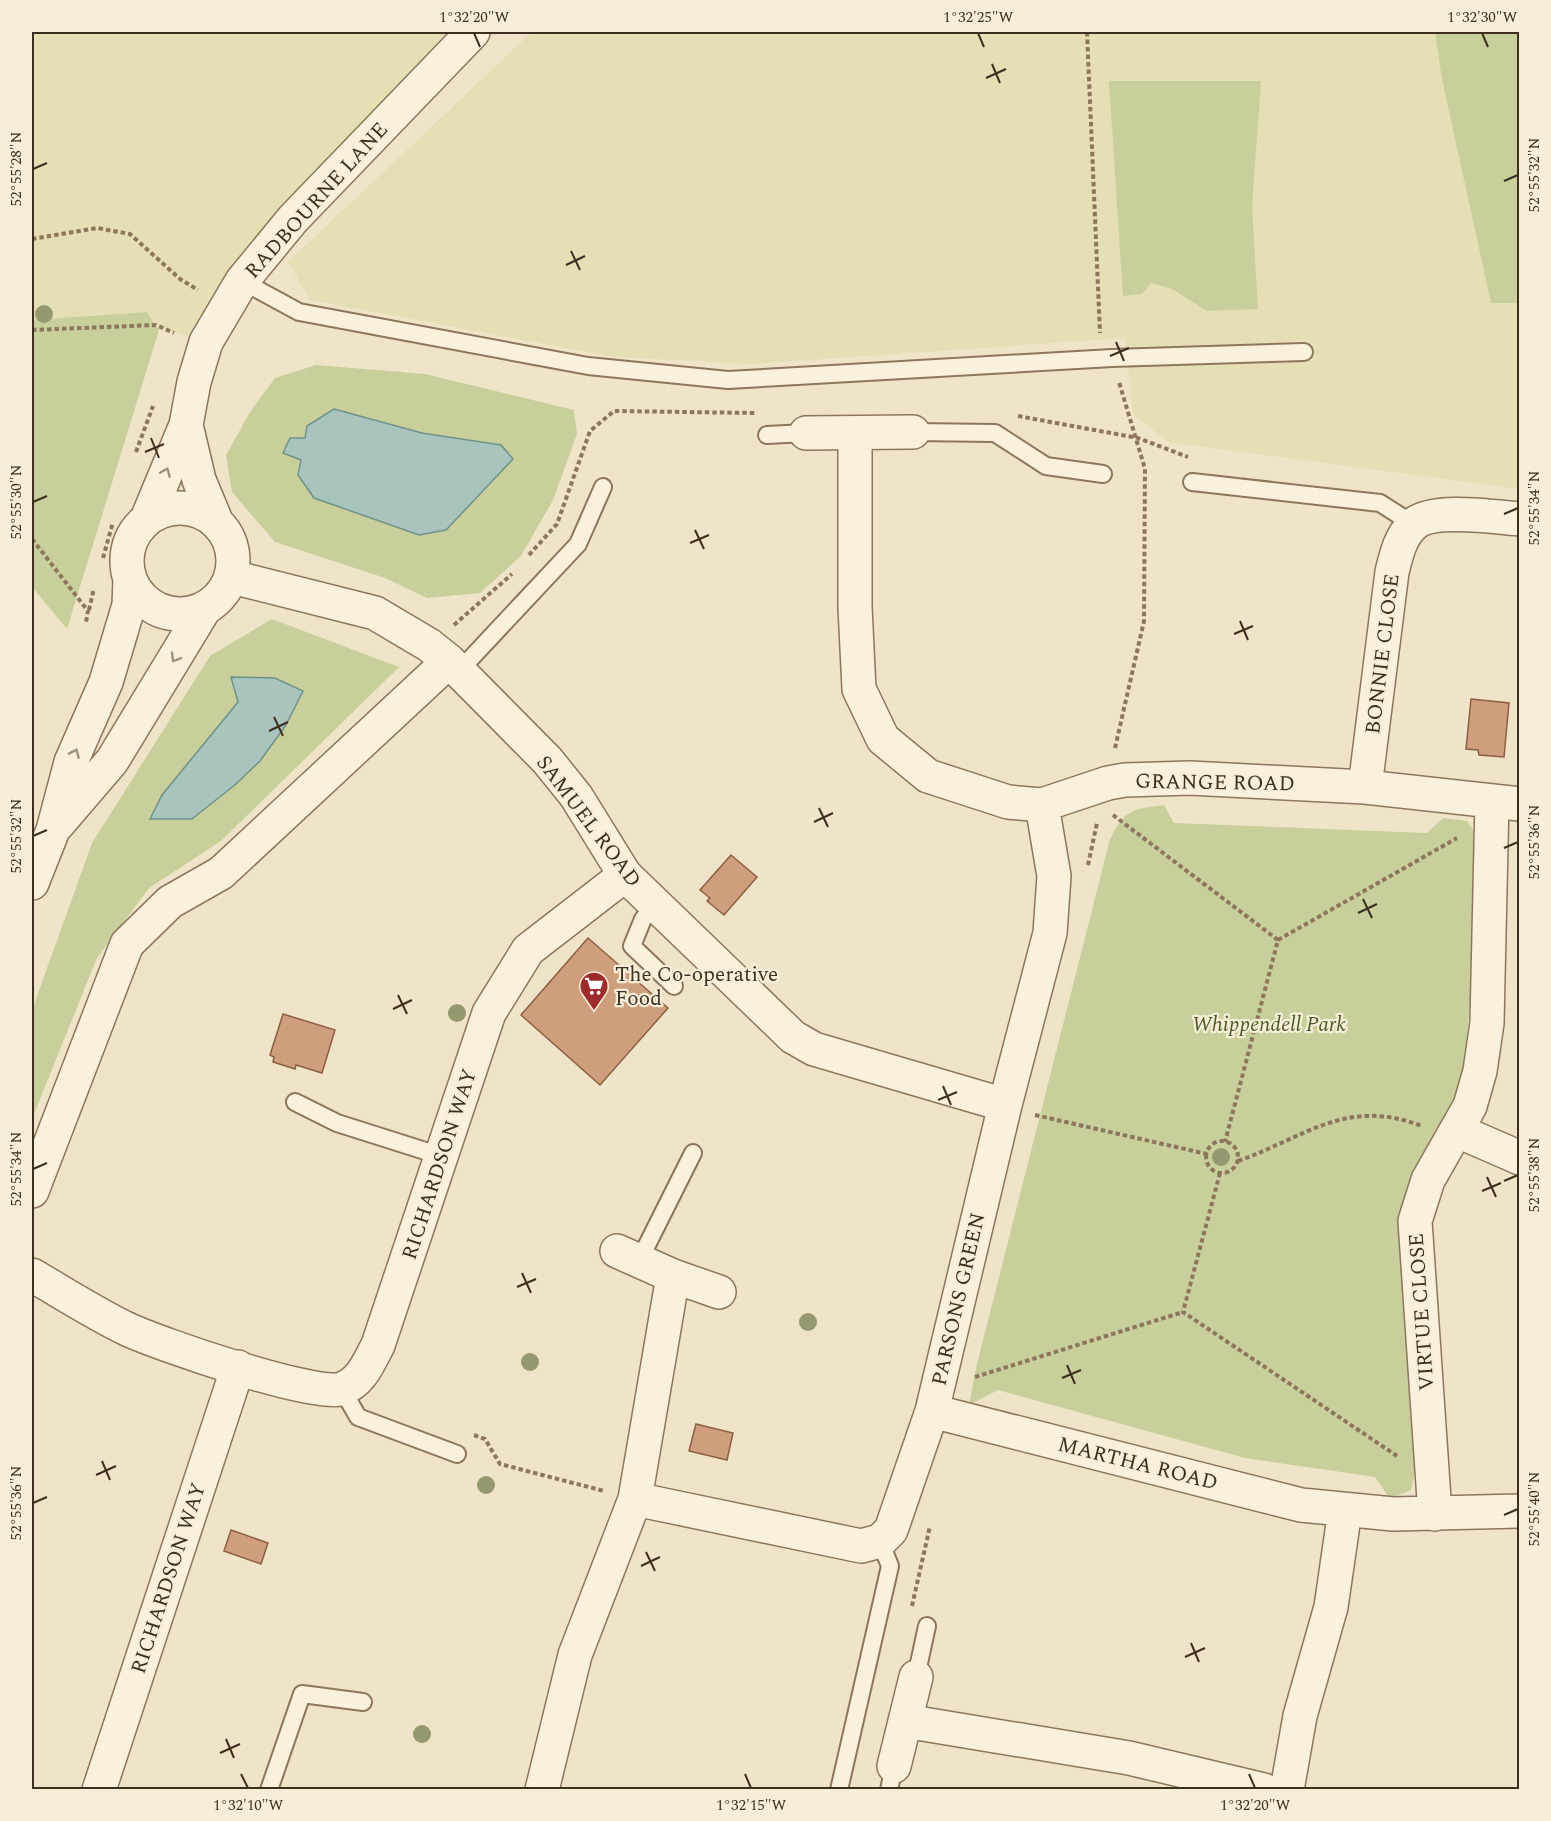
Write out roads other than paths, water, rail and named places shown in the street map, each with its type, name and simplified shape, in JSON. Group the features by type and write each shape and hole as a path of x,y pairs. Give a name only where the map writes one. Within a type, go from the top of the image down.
{"street":[{"name":"RADBOURNE LANE","path":"147,519 186,425 194,382 206,342 233,293 292,219 473,32"},
{"name":"RADBOURNE LANE","path":"186,425 199,480 216,520"},
{"path":"806,433 913,432"},
{"name":"GRANGE ROAD","path":"855,433 855,607 859,688 883,739 928,776 1008,802 1042,805 1109,798 1125,780 1190,778 1365,787 1501,809"},
{"path":"174,507 203,512 216,520 232,546 232,577 216,600 205,608 188,614 169,613 152,607 139,595 130,579 126,563 135,531 147,519 174,507"},
{"path":"1413,524 1425,518 1465,514 1520,519"},
{"name":"BONNIE CLOSE","path":"1365,787 1392,572 1399,546 1413,524"},
{"name":"SAMUEL ROAD","path":"232,577 375,613 445,659 547,760 576,796 625,875 794,1037 814,1049 1005,1105"},
{"path":"32,883 53,830 71,762 106,682 129,605 130,579"},
{"path":"53,830 112,761 205,608"},
{"path":"32,1191 127,944 170,903 221,873 445,659"},
{"name":"PARSONS GREEN","path":"880,1541 891,1530 932,1411 1005,1105 1050,933 1054,876 1042,805"},
{"name":"VIRTUE CLOSE","path":"1435,1514 1414,1221 1428,1180 1458,1131 1470,1106 1480,1071 1486,1023 1501,809"},
{"name":"RICHARDSON WAY","path":"342,1389 358,1379 378,1345 489,1013 528,951 625,875"},
{"path":"1458,1131 1520,1158"},
{"path":"628,1256 673,1276 719,1292"},
{"path":"32,1275 128,1330 293,1385 324,1391 342,1389"},
{"path":"542,1790 575,1655 635,1499 673,1276"},
{"name":"RICHARDSON WAY","path":"99,1790 238,1367"},
{"name":"MARTHA ROAD","path":"932,1411 1301,1505 1345,1510 1435,1514 1520,1511"},
{"path":"635,1499 861,1546 880,1541"},
{"path":"1287,1790 1300,1716 1331,1607 1345,1510"},
{"path":"892,1778 916,1677"},
{"path":"905,1721 1129,1758 1264,1790"}],"lane":[{"path":"233,293 299,312 588,366 728,380 1112,358 1304,352"},
{"path":"913,432 995,433 1046,466 1103,474"},
{"path":"767,435 806,433"},
{"path":"1192,482 1380,503 1413,524"},
{"path":"445,659 578,544 603,487"},
{"path":"656,906 643,919 632,946 674,986"},
{"path":"295,1102 337,1123 441,1156"},
{"path":"628,1256 693,1153"},
{"path":"342,1389 358,1417 457,1454"},
{"path":"839,1790 890,1566 880,1541"},
{"path":"916,1677 927,1626"},
{"path":"269,1790 302,1694 363,1702"}],"water":[{"path":"334,409 422,433 501,445 513,459 446,530 419,535 314,498 298,475 301,460 283,453 290,438 305,438 307,426"},
{"path":"231,677 275,678 303,691 286,725 260,761 236,784 192,819 150,819 162,795 238,702"}],"place":[{"name":"The Co-operative Food","path":"594,1012"}],"park label":[{"name":"Whippendell Park","path":"1269,1024"}]}
